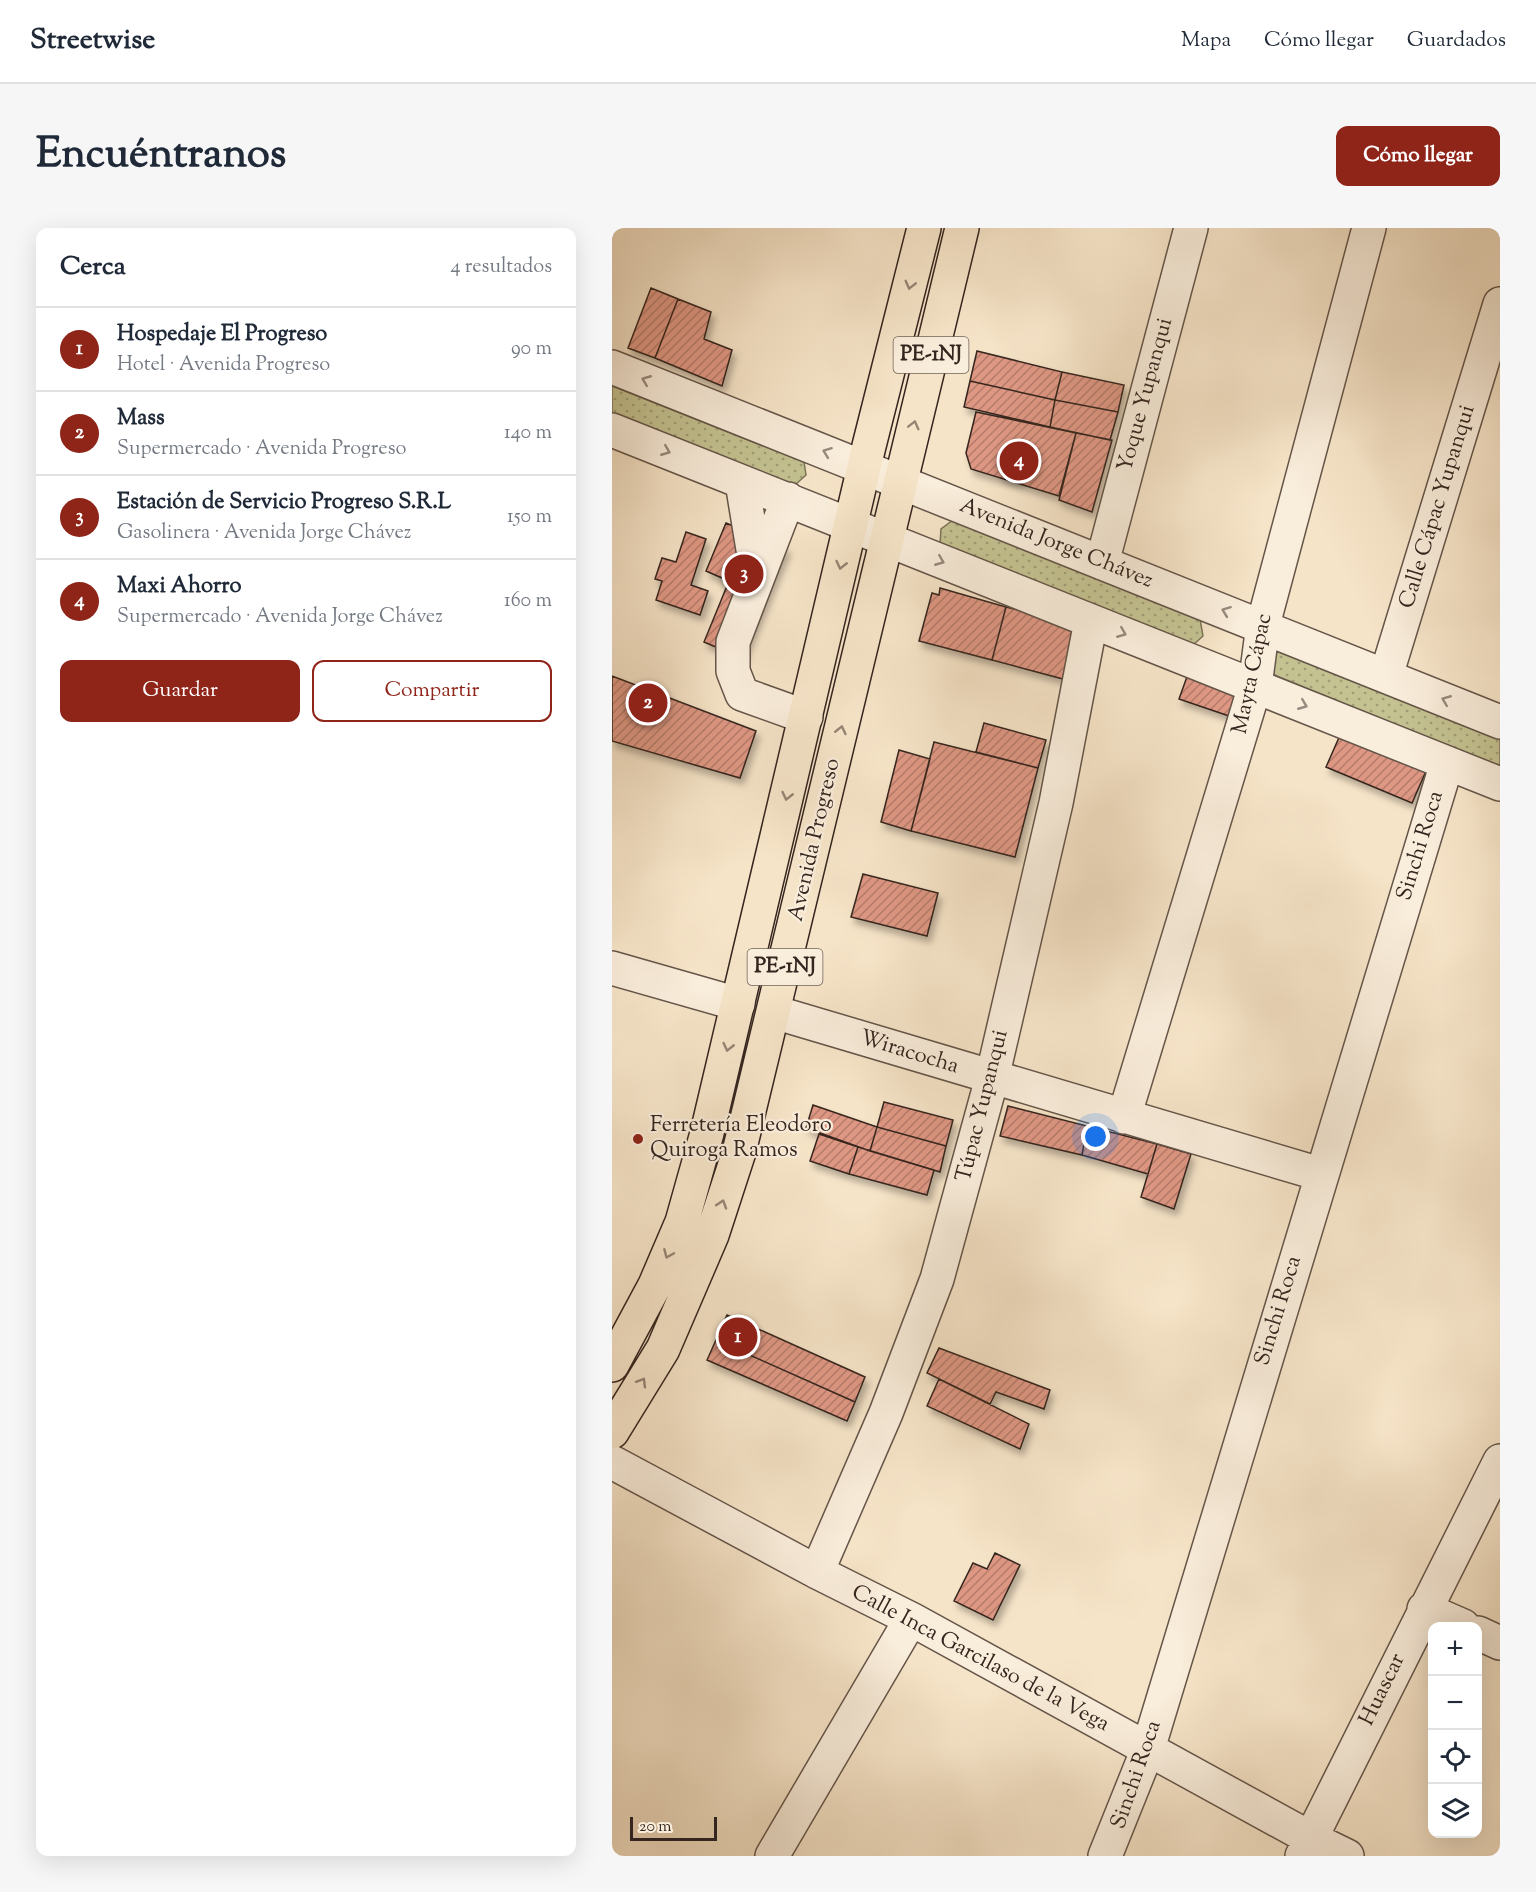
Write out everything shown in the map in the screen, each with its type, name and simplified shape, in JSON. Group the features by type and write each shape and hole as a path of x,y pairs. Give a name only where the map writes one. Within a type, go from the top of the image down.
{"main road":[{"name":"Avenida Progreso","path":"612,1365 655,1285 682,1222 707,1133 864,467 924,228"},
{"name":"Avenida Progreso","path":"612,1432 663,1348 712,1235 739,1152 962,228"}],"street":[{"name":"Yoque Yupanqui","path":"1102,563 1191,228"},
{"name":"Mayta Cápac","path":"1124,1118 1255,686 1263,625 1369,228"},
{"name":"Calle Cápac Yupanqui","path":"1386,676 1500,303"},
{"name":"Avenida Jorge Chávez","path":"612,367 1263,625 1500,722"},
{"path":"612,430 1500,784"},
{"path":"742,482 757,574"},
{"path":"788,500 757,574 733,642 733,672 742,694 806,717"},
{"name":"Túpac Yupanqui","path":"817,1572 886,1413 937,1279 992,1078 1056,803 1091,621"},
{"name":"Sinchi Roca","path":"1105,1856 1148,1749 1320,1174 1447,763"},
{"path":"612,968 738,1004"},
{"name":"Wiracocha","path":"774,1012 1124,1118 1320,1174"},
{"name":"Huascar","path":"1306,1847 1500,1461"},
{"name":"Calle Inca Garcilaso de la Vega","path":"612,1462 817,1572 911,1619 1148,1749 1306,1847 1347,1856"},
{"path":"1424,1609 1454,1622"},
{"path":"772,1856 911,1619"},
{"path":"1482,1635 1500,1643"}],"shaded area":[{"path":"612,386 804,462 806,475 794,486 612,413"},
{"path":"953,520 1200,619 1203,636 1192,646 940,545 941,529"},
{"path":"1276,647 1500,734 1500,767 1272,674"}],"building":[{"path":"651,288 678,299 655,358 628,348"},
{"path":"678,299 711,312 704,339 732,350 722,386 655,358"},
{"path":"977,351 1062,372 1055,400 970,381"},
{"path":"1062,372 1124,385 1118,412 1055,400"},
{"path":"970,381 1055,400 1050,427 964,407"},
{"path":"1055,400 1118,412 1110,440 1050,427"},
{"path":"976,412 1076,433 1059,496 971,469 966,453"},
{"path":"1076,433 1112,440 1092,512 1059,500"},
{"path":"726,523 787,548 742,658 704,642 729,581 706,571"},
{"path":"686,532 706,539 691,585 708,591 700,615 656,600 662,581 655,579 662,558 676,562"},
{"path":"940,588 1006,607 992,660 919,641 932,593 939,595"},
{"path":"1006,607 1077,625 1063,679 992,660"},
{"path":"1189,671 1236,695 1229,716 1179,699"},
{"path":"612,676 756,731 740,778 612,741"},
{"path":"984,723 1046,740 1038,768 976,752"},
{"path":"1341,733 1427,769 1412,803 1326,767"},
{"path":"934,742 1038,768 1015,857 911,831"},
{"path":"899,750 930,759 911,831 881,822"},
{"path":"863,874 938,893 927,936 851,917"},
{"path":"884,1102 953,1120 946,1146 877,1127"},
{"path":"813,1105 877,1127 870,1151 806,1128"},
{"path":"1008,1106 1087,1126 1082,1155 1000,1136"},
{"path":"1087,1126 1157,1144 1148,1174 1082,1155"},
{"path":"877,1127 946,1146 940,1172 870,1151"},
{"path":"819,1134 858,1147 849,1174 810,1161"},
{"path":"1157,1144 1191,1154 1174,1209 1141,1197"},
{"path":"858,1147 934,1170 927,1195 849,1174"},
{"path":"727,1315 865,1377 855,1402 716,1340"},
{"path":"716,1340 855,1402 847,1421 707,1360"},
{"path":"939,1348 1050,1390 1044,1409 996,1392 990,1404 927,1373"},
{"path":"939,1379 1029,1424 1020,1449 927,1406"},
{"path":"995,1553 1020,1565 993,1620 954,1601 973,1563 987,1569"}],"place":[{"name":"Maxi Ahorro","path":"1019,461"},
{"name":"Estación de Servicio Progreso S.R.L","path":"744,574"},
{"name":"Mass","path":"648,703"},
{"name":"Ferretería Eleodoro Quiroga Ramos","path":"638,1139"},
{"name":"Hospedaje El Progreso","path":"738,1337"}]}
